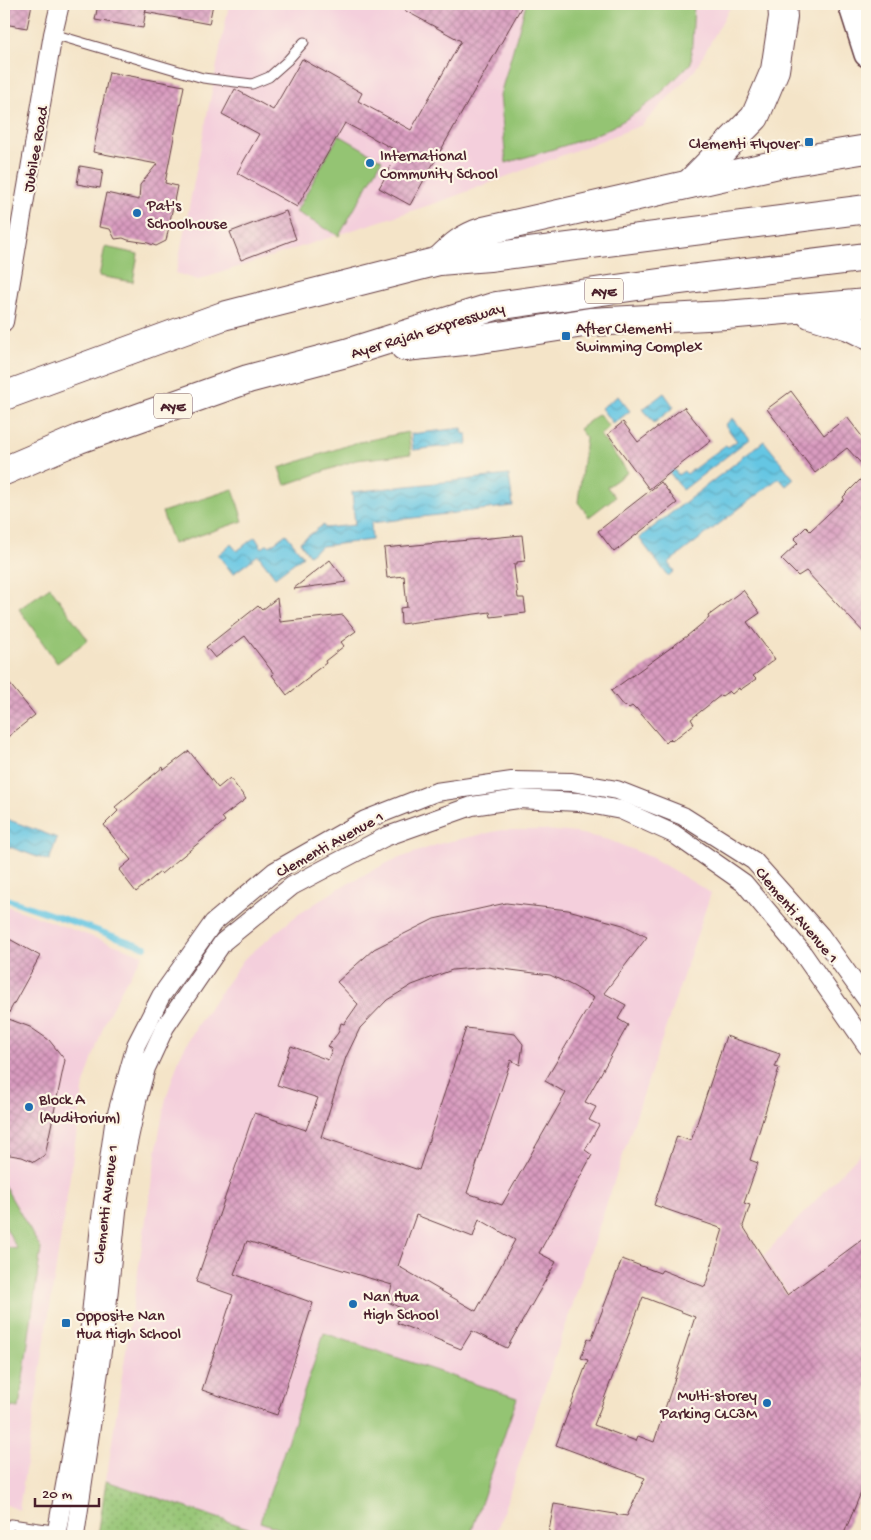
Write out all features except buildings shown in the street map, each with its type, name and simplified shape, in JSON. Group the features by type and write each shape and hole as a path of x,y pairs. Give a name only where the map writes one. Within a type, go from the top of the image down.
{"highway":[{"path":"688,185 755,117 775,70 783,17 782,4"},
{"path":"439,261 458,242 468,236 484,231 688,185 816,152 867,149"},
{"path":"4,396 223,316 439,261 527,252 867,209"},
{"name":"Ayer Rajah Expressway","path":"4,471 79,439 248,379 346,353 496,306 867,256"},
{"path":"346,353 474,340 590,322 867,303"},
{"path":"786,310 819,315 867,335"}],"main road":[{"path":"851,4 867,54"}],"street":[{"name":"Jubilee Road","path":"4,322 60,4"},
{"name":"Clementi Avenue 1","path":"56,1534 80,1401 100,1225 114,1124 136,1044 157,1002 213,923 274,871 365,820 436,792 512,781 572,782 617,790 683,816 754,861 821,936 867,1000"},
{"name":"Clementi Avenue 1","path":"75,1534 104,1338 117,1211 126,1152 146,1068 165,1027 223,942 292,886 385,837 472,806 518,799 579,802 621,810 674,834 744,883 801,951 867,1046"},
{"path":"328,840 337,862"},
{"path":"100,1225 109,1220 117,1211"}],"lane":[{"path":"54,34 203,78 252,84 269,77 304,42"},
{"path":"157,1002 164,1013 165,1027"},
{"path":"4,1534 7,1522 56,1534 75,1534"}],"shaded area":[{"name":"International Community School","path":"229,4 732,4 695,70 642,125 442,201 198,280 176,273"},
{"name":"Nan Hua High School","path":"502,830 546,830 577,833 609,840 651,857 711,893 495,1536 272,1536 106,1481 160,1128 166,1098 180,1056 197,1025 244,959 296,916 339,888 391,861 442,843"},
{"path":"4,905 143,955 125,983 106,1019 84,1084 19,1510 4,1504"},
{"path":"867,1146 867,1364 828,1353 763,1256"}],"green space":[{"path":"526,4 694,4 691,63 663,91 631,116 617,124 570,144 506,163 500,95"},
{"path":"339,135 382,160 339,236 296,212"},
{"path":"105,247 138,254 133,282 99,276"},
{"path":"599,414 609,427 600,435 628,472 607,487 615,497 589,517 578,502 586,438 579,429"},
{"path":"408,432 411,454 356,460 285,485 279,468 355,443"},
{"path":"233,489 243,521 173,544 162,512"},
{"path":"50,587 88,640 57,663 19,609"},
{"path":"4,1185 41,1249 19,1408 4,1406 4,1247 17,1249 4,1224"},
{"path":"324,1333 517,1398 470,1536 301,1536 260,1522"},
{"path":"106,1481 272,1536 98,1536"}],"water":[{"path":"664,393 674,407 654,423 643,409"},
{"path":"618,396 630,411 613,424 601,408"},
{"path":"733,418 749,439 683,490 669,472 673,468 678,475 684,471 687,474 726,445 728,447 737,441 725,425"},
{"path":"462,428 463,434 467,434 468,444 413,450 411,434"},
{"path":"764,441 794,479 786,486 779,478 668,563 674,571 668,576 639,538"},
{"path":"509,475 513,506 371,523 372,540 322,546 309,555 300,542 323,525 325,528 355,525 352,492"},
{"path":"286,534 303,556 275,577 258,555 233,574 218,555 231,544 237,551 255,537 262,548 268,544 270,546"},
{"path":"4,818 57,838 49,861 4,845"}],"waterway":[{"path":"4,898 145,947"}],"place":[{"name":"Clementi Flyover","path":"809,142"},
{"name":"International Community School","path":"370,163"},
{"name":"Pat's Schoolhouse","path":"137,213"},
{"name":"After Clementi Swimming Complex","path":"566,336"},
{"name":"Block A (Auditorium)","path":"29,1107"},
{"name":"Nan Hua High School","path":"353,1304"},
{"name":"Opposite Nan Hua High School","path":"66,1323"},
{"name":"Multi-storey Parking CLC3M","path":"767,1403"}]}
